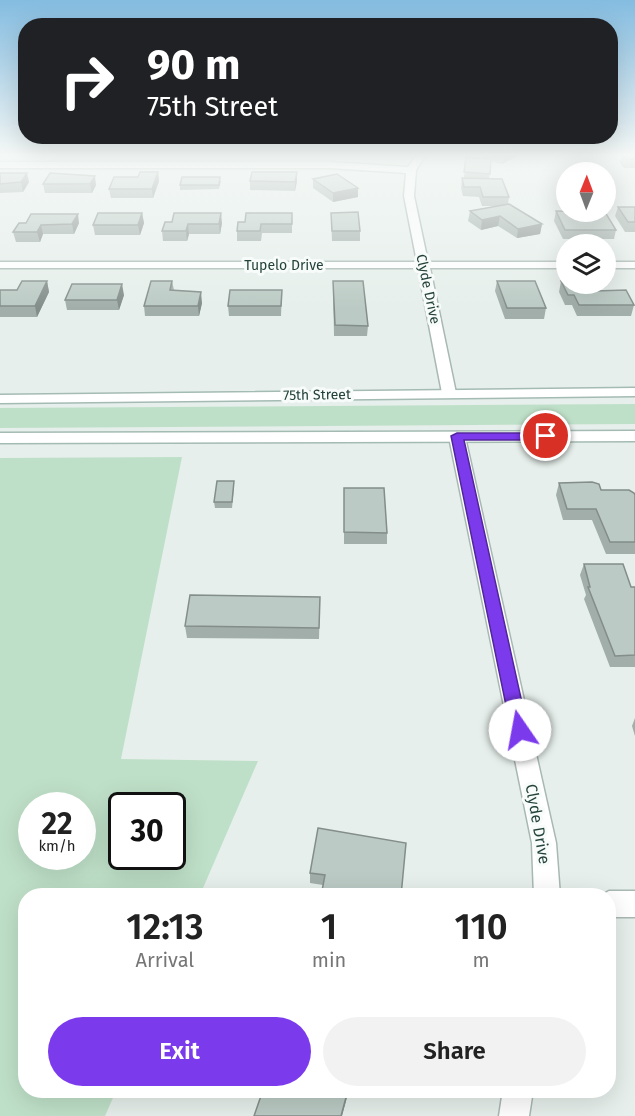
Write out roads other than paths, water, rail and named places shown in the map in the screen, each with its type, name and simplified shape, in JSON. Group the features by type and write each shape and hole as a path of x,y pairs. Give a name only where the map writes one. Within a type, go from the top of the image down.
{"street":[{"name":"Clyde Drive","path":"411,205 449,393"},
{"name":"Tupelo Drive","path":"0,266 556,265"},
{"path":"616,265 635,265"},
{"name":"75th Street","path":"0,399 635,392"},
{"name":"Clyde Drive","path":"457,436 544,846 547,888"},
{"path":"0,438 635,436"},
{"path":"616,904 635,904"},
{"path":"514,1116 517,1098"}]}
